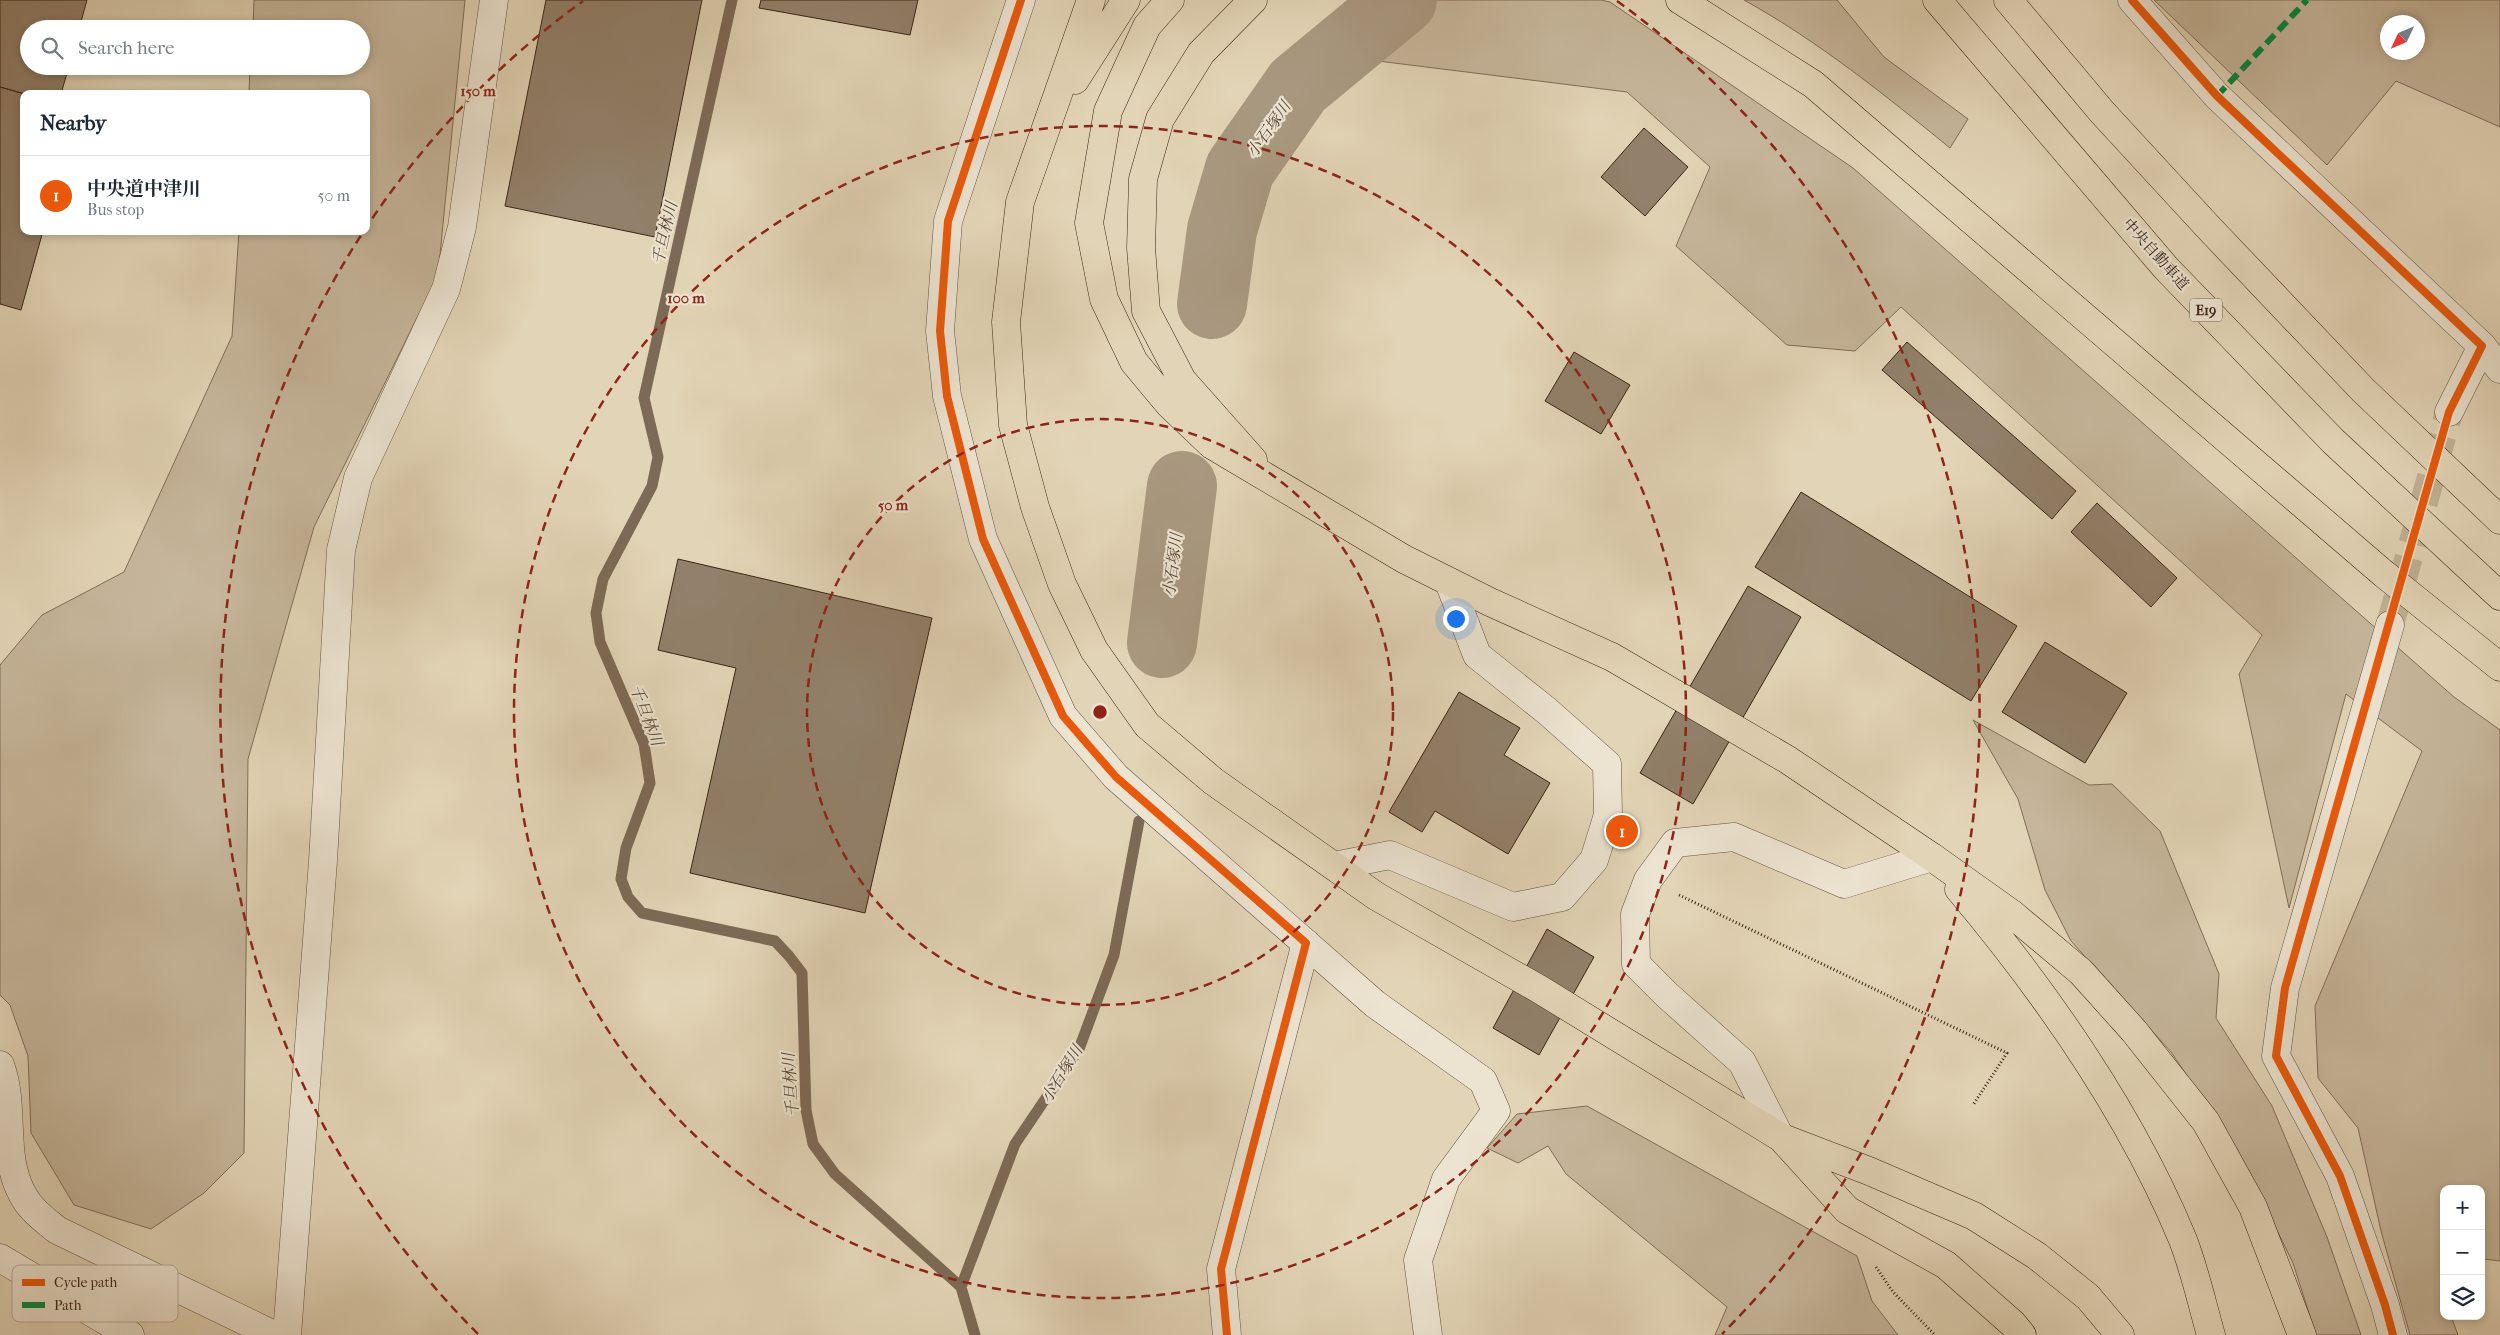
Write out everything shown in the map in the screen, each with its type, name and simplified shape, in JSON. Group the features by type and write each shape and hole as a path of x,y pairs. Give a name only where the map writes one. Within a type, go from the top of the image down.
{"highway":[{"path":"1092,0 1020,202 1006,322 1013,425 1035,507 1062,584 1094,650 1148,725 1213,780 1376,896 1539,989 1780,1137 1869,1171 1974,1216 2037,1256 2088,1297 2120,1335"},
{"path":"1050,120 1126,0"},
{"path":"1170,0 1147,26 1108,111 1089,223 1104,299 1134,362 1169,404 1212,445 1404,559 1449,582 1612,657 1788,760 1932,857 2012,914 2081,972 2134,1030 2206,1122 2253,1207 2302,1335"},
{"path":"1253,0 1201,53 1160,119 1143,179 1141,248 1146,311 1182,380 1272,482"},
{"path":"1680,0 1812,84 2377,567 2500,667"},
{"name":"中央自動車道","path":"1938,0 2166,268 2333,441 2500,596"},
{"path":"2008,0 2102,112 2209,228 2363,390 2500,520"},
{"path":"1932,857 1998,936 2053,1010 2103,1084 2146,1164 2183,1241 2211,1335"},
{"path":"1780,1137 1847,1210 1946,1265 2013,1324 2022,1335"}],"street":[{"path":"287,1335 322,861 341,550 358,478 446,289 462,227 494,0"},
{"path":"1021,0 948,222 940,331 947,396 983,539 1063,716 1116,776 1375,1004 1483,1081 1496,1111 1446,1179 1418,1260 1428,1335"},
{"path":"2132,0 2217,96 2482,346 2500,369"},
{"path":"2449,412 2482,346"},
{"path":"1334,866 1390,855 1512,907 1562,897 1594,860 1608,815 1607,764 1547,711 1477,655 1449,582"},
{"path":"2390,625 2285,988 2276,1056 2340,1176 2385,1305 2393,1335"},
{"path":"1780,1137 1742,1062 1667,996 1636,964 1635,914 1648,880 1675,843 1734,838 1844,884 1932,857"},
{"path":"1227,1335 1221,1269 1306,943"},
{"path":"0,1065 7,1082 10,1152 14,1176 24,1197 37,1214 57,1230 129,1265"},
{"path":"0,1258 12,1265"},
{"path":"178,1289 274,1335"},
{"path":"108,1322 130,1335"}],"path":[{"path":"1648,880 2007,1053 1973,1104"},
{"path":"1873,1262 1893,1292 1935,1335"}],"shaded area":[{"path":"254,0 465,0 438,275 314,527 248,759 244,1153 204,1193 151,1229 74,1205 31,1133 28,1056 10,1005 0,995 0,665 42,615 124,572 232,336 239,235 370,235 370,90 249,90 250,75 370,75 370,20 253,20"},
{"path":"1434,0 1601,0 1610,2 1853,168 2454,697 2500,730 2500,1261 2485,1259 2485,1185 2440,1185 2440,1320 2452,1320 2458,1335 2410,1335 2381,1231 2358,1128 2318,1078 2315,1006 2422,751 2346,694 2289,908 2239,674 2262,635 1901,307 1855,351 1787,345 1676,246 1710,167 1627,92 1362,59"},
{"path":"1744,0 1837,0 1884,57 1968,119 1950,148 1825,51"},
{"path":"2154,0 2500,0 2500,127 2396,81 2327,165"},
{"path":"1973,720 2089,785 2112,784 2160,831 2219,974 2216,1018 2272,1106 2327,1237 2361,1335 2316,1335 2293,1263 2237,1149 2171,1052 2071,941 2045,890 2018,799"},
{"path":"1587,1106 1857,1256 1872,1301 1898,1335 1715,1335 1727,1307 1566,1174 1548,1146 1518,1163 1487,1148 1517,1114"}],"building":[{"path":"0,0 87,0 81,20 20,20 20,75 66,75 62,90 20,90 20,93 0,87"},
{"path":"546,0 702,0 655,237 505,206"},
{"path":"761,0 918,0 910,35 759,8"},
{"path":"0,87 20,93 20,235 42,235 21,310 0,304"},
{"path":"1644,128 1688,167 1645,216 1601,177"},
{"path":"1907,342 2076,491 2052,519 1882,370"},
{"path":"1574,352 1630,385 1601,434 1545,401"},
{"path":"1801,492 2017,626 1971,701 1755,567"},
{"path":"2097,503 2177,578 2151,607 2071,532"},
{"path":"678,559 932,618 865,913 690,873 736,668 658,650"},
{"path":"1748,586 1801,617 1693,804 1640,773"},
{"path":"2045,642 2127,693 2085,763 2002,712"},
{"path":"1459,692 1520,728 1504,755 1550,783 1508,854 1435,811 1422,832 1389,812"},
{"path":"1547,929 1594,957 1539,1055 1493,1028"}],"waterway":[{"name":"千旦林川","path":"732,0 644,398 658,457 652,486 603,579 596,613 600,642 644,744 650,783 626,848 621,879 628,897 642,913 775,941 789,956 802,973 806,1110 813,1144 835,1174 961,1287 975,1335"},
{"name":"小石塚川","path":"1212,304 1222,230 1240,169 1298,86 1402,0"},
{"name":"小石塚川","path":"1162,643 1182,486"},
{"name":"小石塚川","path":"961,1287 1015,1144 1079,1049 1114,955 1139,821"}],"tunnel":[{"path":"2390,625 2449,412"}],"marked path":[{"path":"2217,96 2307,0"}],"cycle path":[{"path":"1021,0 948,221 940,331 947,396 983,539 1063,716 1116,777 1306,943 1221,1269 1227,1335"},
{"path":"2132,0 2217,96 2482,346 2449,412 2285,988 2276,1056 2340,1176 2385,1305 2393,1335"}],"place":[{"name":"中央道中津川","path":"1622,831"}]}
